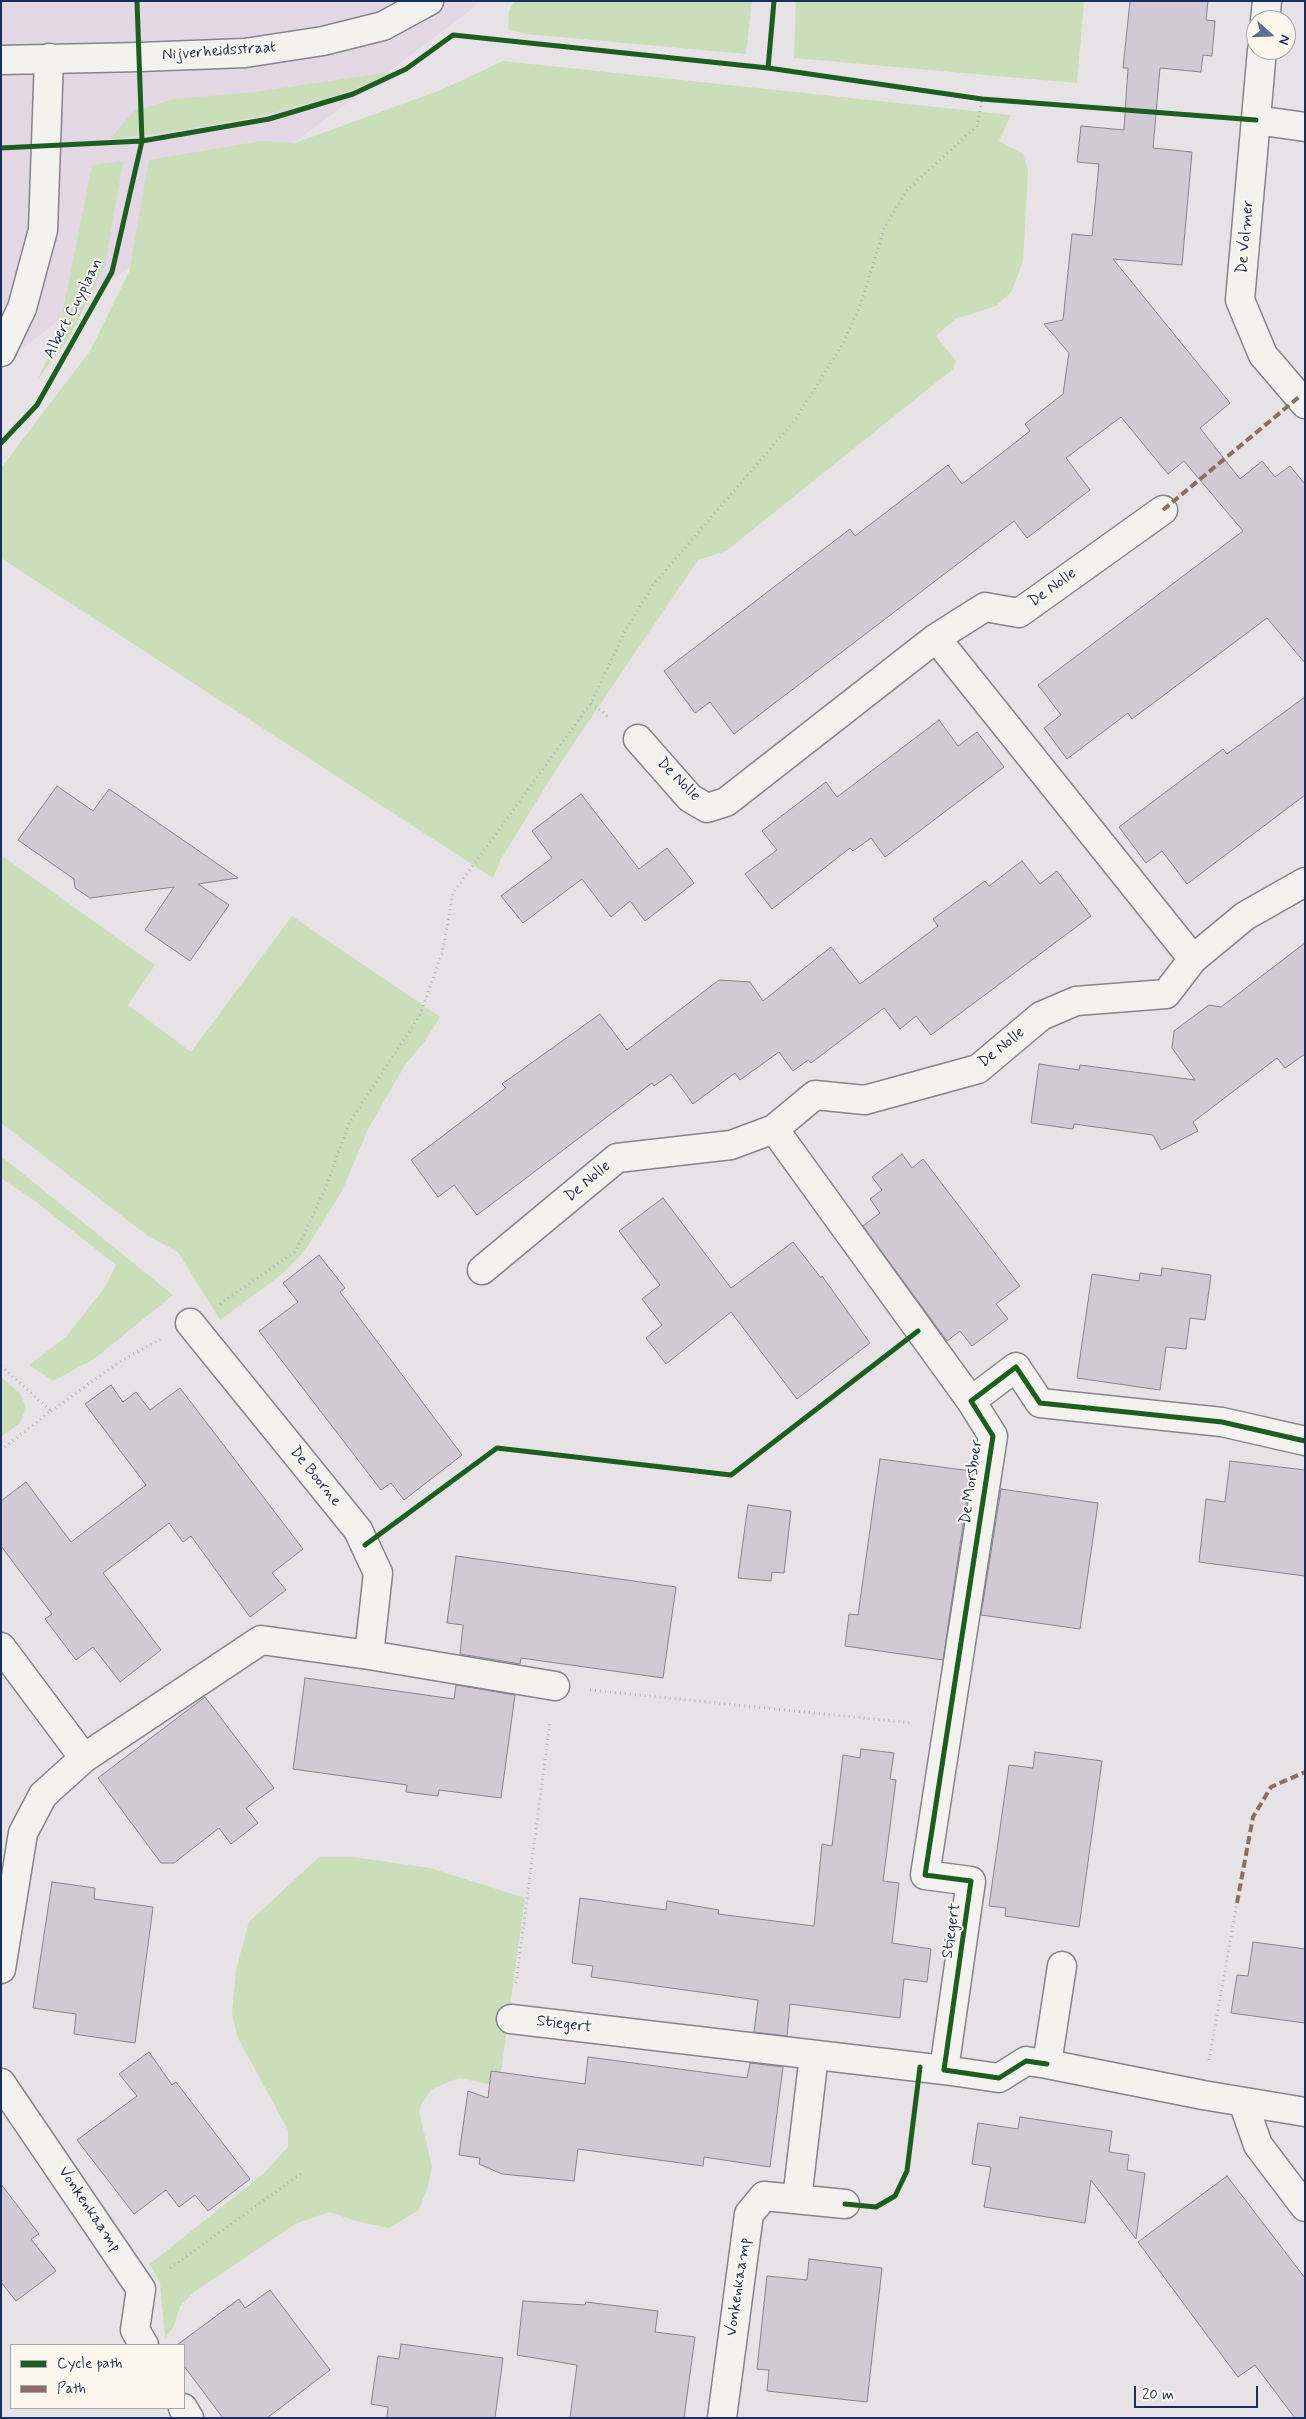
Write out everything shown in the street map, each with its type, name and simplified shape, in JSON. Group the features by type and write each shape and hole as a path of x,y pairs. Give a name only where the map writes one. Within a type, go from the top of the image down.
{"street":[{"name":"Nijverheidsstraat","path":"1,60 245,53 323,41 383,26 429,1"},
{"path":"1,352 22,308 43,230 49,58"},
{"name":"De Volmer","path":"1261,60 1240,300 1264,355 1305,404"},
{"path":"1256,120 1305,127"},
{"name":"De Nolle","path":"638,739 690,798 707,808 726,802 936,638 985,606 1018,613 1162,510"},
{"path":"936,638 1192,959"},
{"name":"De Nolle","path":"482,1270 617,1158 731,1145 774,1129 815,1095 865,1100 978,1069 1041,1016 1076,1001 1166,994 1192,959 1246,916 1305,882"},
{"path":"774,1129 971,1401 1016,1367 1040,1403 1222,1422 1305,1441"},
{"name":"De Boorne","path":"190,1323 358,1530 378,1574 369,1655"},
{"name":"De Morsboer","path":"947,1727 993,1436 971,1401"},
{"path":"1,1969 24,1833 43,1795 84,1758 261,1640 369,1655 555,1686"},
{"path":"1,1647 84,1758"},
{"name":"Stiegert","path":"944,2070 971,1881 925,1875 947,1727"},
{"path":"1047,2064 1062,1966"},
{"name":"Stiegert","path":"511,2019 999,2078 1026,2061 1203,2095 1305,2112"},
{"path":"797,2199 814,2055"},
{"name":"Vonkenkaamp","path":"1,2083 141,2289"},
{"path":"1244,2102 1258,2145 1305,2207"},
{"name":"Vonkenkaamp","path":"722,2418 749,2214 764,2196 845,2204"},
{"path":"141,2289 134,2330 143,2344"}],"path":[{"path":"972,97 992,99"},
{"path":"1,1450 121,1361 190,1323 296,1251 326,1187 349,1123 419,1017 442,954 453,893 591,703 625,631 653,585 795,420 844,342 861,303 884,229 906,191 977,126 982,98"},
{"path":"1,1366 51,1412"},
{"path":"511,2019 555,1686 947,1727"},
{"path":"1203,2095 1237,1903"},
{"path":"141,2289 302,2173"}],"shaded area":[{"path":"1,1 478,1 473,8 1,364"}],"green space":[{"path":"514,1 752,1 746,54 526,34 508,29 509,11"},
{"path":"796,1 1084,1 1077,83 794,58"},
{"path":"503,61 1011,115 999,141 1023,154 1028,171 1023,261 1012,291 996,306 955,319 936,336 956,361 953,369 726,551 698,560 559,765 501,859 493,878 1,558 1,468 90,351 129,272 149,160 262,141 295,143 441,90"},
{"path":"397,71 389,76 332,97 257,117 169,132 110,139 134,111 174,99 256,92"},
{"path":"123,161 105,265 69,338 38,379 58,336 92,165"},
{"path":"1,855 155,965 128,1005 191,1052 292,916 440,1017 425,1041 405,1065 368,1129 342,1191 304,1252 282,1274 220,1320 178,1252 148,1236 1,1123"},
{"path":"1,1156 173,1295 94,1359 53,1381 29,1365 66,1337 105,1287 116,1265 35,1201 1,1178"},
{"path":"1,1377 20,1393 25,1405 20,1423 1,1437"},
{"path":"319,1857 353,1857 430,1868 525,1898 499,2086 459,2078 432,2089 422,2103 419,2111 432,2167 428,2186 419,2210 389,2228 360,2222 329,2212 295,2224 194,2292 180,2306 174,2326 165,2338 160,2283 150,2264 263,2174 288,2147 288,2130 238,2038 232,2014 236,1970 249,1922"}],"building":[{"path":"1130,1 1208,1 1206,20 1215,21 1212,56 1203,55 1201,72 1160,68 1153,148 1192,152 1182,265 1113,259 1230,403 1200,428 1240,479 1262,461 1275,477 1290,466 1305,484 1305,663 1267,618 1132,719 1128,713 1067,759 1044,728 1061,715 1038,685 1243,531 1184,461 1168,474 1121,417 1066,458 1090,490 1027,538 1014,521 734,734 710,702 695,713 664,671 850,529 855,536 948,465 962,484 1030,431 1025,424 1063,394 1069,353 1044,324 1063,320 1072,234 1092,236 1099,164 1077,162 1081,126 1124,130 1128,68 1123,68"},
{"path":"1305,697 1305,795 1187,884 1162,851 1146,863 1119,827 1223,749 1227,754"},
{"path":"939,720 958,746 977,732 1004,767 885,857 871,838 853,851 850,848 772,909 745,874 777,850 762,831 826,782 837,797"},
{"path":"57,786 93,811 109,789 238,878 198,884 229,905 190,961 145,930 174,887 90,898 75,888 74,879 18,840"},
{"path":"581,794 639,869 667,848 694,883 645,921 630,901 611,917 582,879 523,923 501,896 552,858 532,831"},
{"path":"1022,861 1040,884 1057,871 1091,916 931,1035 916,1016 900,1029 884,1008 811,1063 808,1060 793,1071 779,1052 740,1080 735,1073 693,1104 671,1074 654,1086 652,1083 477,1215 454,1185 438,1197 411,1160 506,1088 502,1084 600,1014 627,1050 719,980 750,982 763,1001 831,947 860,984 938,926 933,919 985,881 989,886"},
{"path":"1305,943 1305,1054 1285,1068 1277,1058 1193,1122 1198,1131 1161,1150 1153,1135 1074,1124 1073,1129 1031,1123 1039,1064 1079,1070 1080,1065 1195,1080 1172,1048 1174,1031 1209,1005 1221,1007"},
{"path":"902,1154 912,1168 923,1159 1020,1286 996,1304 1008,1319 972,1346 960,1331 947,1341 863,1226 880,1213 870,1199 882,1190 872,1177"},
{"path":"663,1198 731,1288 793,1242 821,1278 822,1276 870,1343 797,1399 731,1312 666,1364 646,1338 662,1325 642,1299 660,1285 619,1231"},
{"path":"319,1255 345,1288 340,1292 462,1455 404,1500 391,1483 381,1490 259,1331 298,1302 283,1283"},
{"path":"1162,1268 1211,1275 1205,1320 1190,1318 1186,1349 1166,1347 1160,1390 1077,1378 1092,1274 1139,1281 1140,1273 1161,1276"},
{"path":"111,1385 123,1402 136,1392 150,1410 180,1388 303,1549 272,1573 286,1590 250,1617 191,1536 183,1542 169,1523 103,1573 161,1650 120,1682 93,1647 76,1660 45,1619 52,1614 1,1546 1,1501 26,1482 71,1542 146,1485 85,1404"},
{"path":"880,1459 971,1471 943,1660 845,1646 849,1614 858,1615"},
{"path":"1230,1461 1305,1470 1305,1576 1199,1562 1206,1499 1225,1502"},
{"path":"1001,1489 1098,1503 1080,1629 981,1615"},
{"path":"748,1505 791,1511 784,1573 772,1572 771,1581 738,1578"},
{"path":"456,1556 676,1587 663,1678 521,1658 520,1664 460,1654 463,1625 447,1623"},
{"path":"305,1678 454,1699 456,1685 515,1695 501,1798 439,1790 438,1796 406,1792 407,1785 293,1769"},
{"path":"205,1697 274,1788 246,1808 258,1823 231,1844 219,1828 174,1863 161,1863 98,1778"},
{"path":"861,1749 894,1753 890,1779 896,1780 883,1881 899,1883 892,1943 931,1949 927,1982 904,1979 900,2018 790,2004 787,2036 754,2032 758,2000 591,1977 593,1966 572,1963 580,1898 666,1910 667,1901 719,1910 718,1914 814,1926 822,1844 832,1846 843,1755 860,1758"},
{"path":"1035,1752 1102,1761 1079,1927 1005,1916 1006,1908 989,1906 1009,1765 1033,1768"},
{"path":"52,1882 95,1888 94,1899 153,1907 135,2043 74,2034 76,2014 33,2008"},
{"path":"1253,1942 1305,1949 1305,2023 1231,2013 1237,1975 1248,1976"},
{"path":"149,2052 172,2085 176,2082 250,2179 208,2211 195,2195 179,2207 166,2190 134,2214 77,2140 137,2096 119,2074"},
{"path":"588,2057 747,2078 750,2063 783,2067 770,2167 704,2157 703,2166 578,2149 574,2181 502,2174 479,2164 480,2158 459,2155 468,2091 488,2098 491,2071 585,2084"},
{"path":"1020,2117 1112,2131 1109,2152 1129,2155 1127,2170 1145,2173 1136,2239 1091,2180 1085,2223 984,2207 991,2167 972,2164 978,2123 1018,2129"},
{"path":"1227,2176 1305,2278 1305,2418 1295,2418 1255,2365 1238,2377 1138,2242"},
{"path":"1,2184 39,2234 31,2239 56,2271 16,2301 1,2282"},
{"path":"809,2259 882,2268 867,2402 767,2391 769,2370 757,2369 767,2276 807,2280"},
{"path":"270,2290 330,2370 267,2418 223,2418 185,2367 185,2344 178,2344 239,2299 245,2308"},
{"path":"523,2301 585,2305 586,2302 658,2311 655,2332 695,2337 684,2418 570,2418 577,2365 517,2355"},
{"path":"401,2344 503,2358 495,2418 387,2418 388,2407 371,2404 378,2356 399,2359"}],"marked path":[{"path":"1163,510 1299,397"},
{"path":"1237,1903 1253,1817 1271,1787 1305,1772"}],"cycle path":[{"name":"Albert Cuyplaan","path":"1,443 37,405 112,272 142,141 137,1"},
{"path":"768,68 774,1"},
{"path":"1,148 142,141 269,119 353,94 406,69 453,35 768,68 982,99 1256,120"},
{"path":"365,1545 497,1448 731,1475 918,1331"},
{"path":"1047,2064 1026,2061 999,2078 944,2070 971,1881 925,1875 993,1436 971,1401 1016,1367 1040,1403 1222,1422 1305,1441"},
{"path":"845,2204 876,2207 895,2196 907,2171 920,2067"}]}
